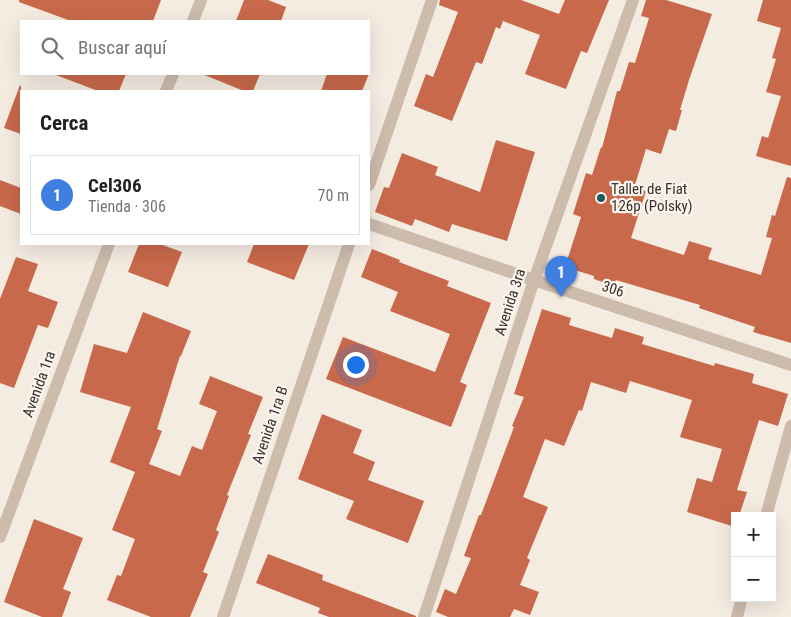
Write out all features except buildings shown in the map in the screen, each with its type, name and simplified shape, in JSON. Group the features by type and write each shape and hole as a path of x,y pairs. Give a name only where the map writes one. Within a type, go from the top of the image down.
{"street":[{"path":"193,20 201,0"},
{"path":"370,182 432,0"},
{"name":"Avenida 3ra","path":"424,617 534,280 633,0"},
{"path":"166,90 173,75"},
{"name":"306","path":"370,224 791,364"},
{"name":"Avenida 1ra","path":"0,536 109,245"},
{"name":"Avenida 1ra B","path":"223,617 349,245"},
{"path":"767,512 791,426"},
{"path":"737,617 741,602"}],"place":[{"name":"Taller de Fiat 126p (Polsky)","path":"601,198"},
{"name":"Cel306","path":"561,297"}]}
